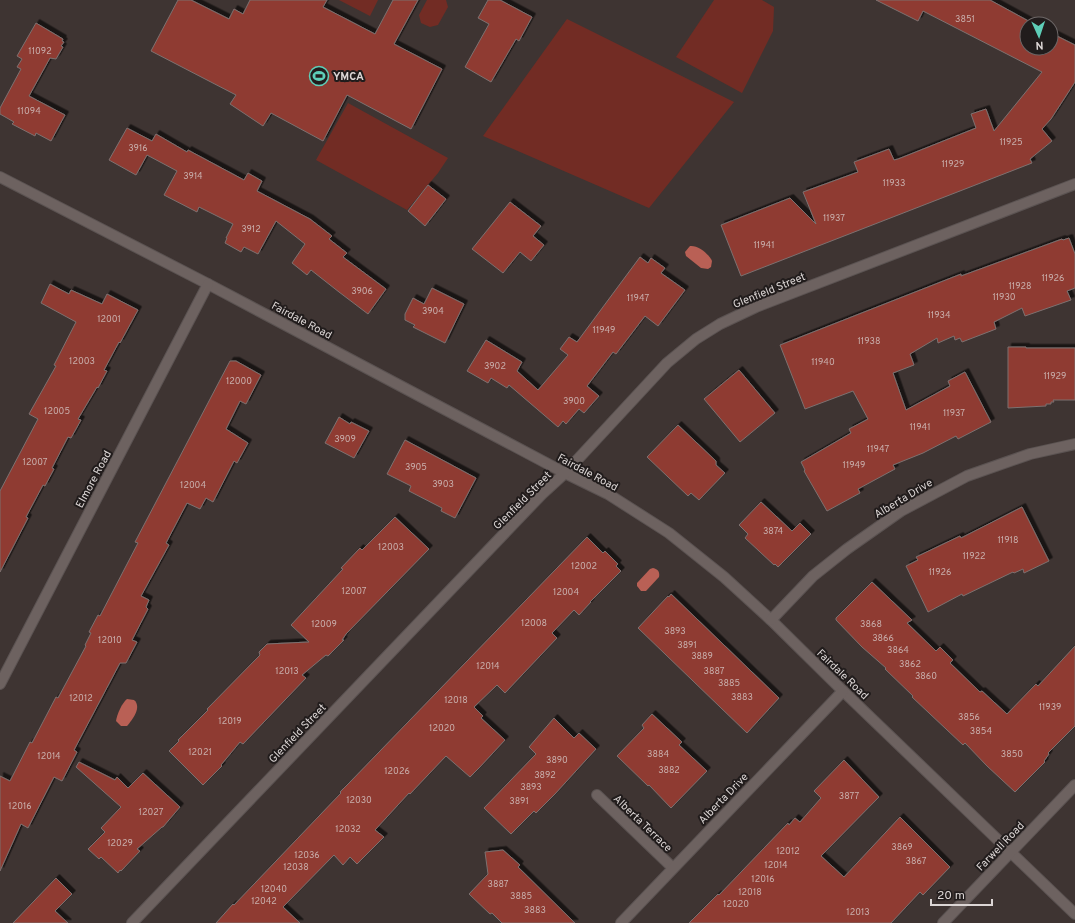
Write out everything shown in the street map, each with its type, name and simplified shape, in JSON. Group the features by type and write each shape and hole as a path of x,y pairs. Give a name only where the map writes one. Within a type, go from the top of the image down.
{"street":[{"name":"Fairdale Road","path":"0,178 208,284 565,473 608,494 669,533 724,577 771,620 1075,914"},
{"name":"Glenfield Street","path":"132,923 537,500 565,473 667,363 696,339 720,324 756,307 1075,184"},
{"name":"Elmore Road","path":"0,684 208,284"},
{"name":"Alberta Drive","path":"771,620 813,576 847,549 901,511 967,476 1030,454 1075,444"},
{"name":"Alberta Drive","path":"622,923 843,691"},
{"name":"Farwell Road","path":"943,923 1075,785"},
{"name":"Alberta Terrace","path":"597,795 673,868"}],"shaded area":[{"path":"339,0 378,0 370,16"},
{"path":"427,0 446,0 448,7 438,25 430,27 421,23 419,15"},
{"path":"714,0 762,0 774,7 773,31 742,93 676,57"},
{"path":"567,19 734,102 649,208 483,136"},
{"path":"348,103 448,158 438,173 407,210 316,160"},
{"path":"690,246 700,248 711,258 711,267 708,269 701,268 686,256 685,252"},
{"path":"653,568 658,571 659,577 646,591 641,591 637,586 637,583 650,569"},
{"path":"127,699 134,700 137,709 134,717 127,726 121,726 116,721 122,706"}],"building":[{"name":"YMCA","path":"178,0 191,0 229,19 234,9 243,14 250,0 327,0 323,7 375,34 393,0 418,0 394,44 442,69 411,129 347,95 323,141 271,113 263,126 230,104 236,95 151,51"},
{"path":"488,0 500,0 532,17 519,41 516,39 491,82 465,67 489,24 478,18"},
{"path":"876,0 990,0 1019,16 1019,56 1059,56 1059,37 1075,45 1075,82 1051,119 1042,129 1052,141 1030,159 1032,163 741,276 721,225 790,198 816,224 803,192 858,172 854,162 889,149 894,160 976,128 971,114 986,109 994,131 1042,72 923,11 918,21"},
{"path":"36,23 63,39 62,41 64,42 61,46 63,47 56,59 50,58 29,96 65,115 51,141 36,133 35,136 12,124 14,122 0,114 0,108 21,69 17,67 22,59 17,56"},
{"path":"127,128 152,141 156,134 187,152 188,150 244,180 248,173 262,181 257,191 310,219 332,236 329,239 347,253 343,257 386,289 368,314 311,270 307,275 292,263 305,244 276,221 258,254 244,247 241,252 225,243 233,224 199,207 197,212 164,195 177,171 147,155 136,175 109,160"},
{"path":"428,185 446,199 425,226 408,211"},
{"path":"510,202 541,226 533,236 544,245 531,261 520,252 503,273 472,249"},
{"path":"1069,238 1075,254 1075,288 1067,291 1071,300 1025,316 1022,308 994,322 996,329 962,342 960,338 955,340 954,336 938,343 937,338 910,354 914,365 893,373 906,410 950,386 948,381 965,372 991,422 958,439 956,436 923,453 893,465 895,469 858,489 860,493 827,511 804,471 805,470 801,462 851,433 849,429 868,419 853,391 805,409 780,345 961,274 961,276 1062,239"},
{"path":"640,257 648,263 651,258 665,268 661,273 685,290 658,326 645,316 616,354 613,352 587,386 599,396 584,413 579,409 566,424 563,421 558,427 509,385 507,388 491,378 488,383 467,371 486,340 522,362 517,371 538,390 568,355 560,349 569,337 577,342"},
{"path":"50,284 69,294 71,290 102,304 107,294 138,310 104,370 107,371 98,388 97,387 78,419 81,420 71,438 68,437 52,468 54,469 45,486 43,485 26,517 28,518 0,572 0,491 38,419 29,414 56,366 54,365 76,322 41,303"},
{"path":"432,288 464,304 445,343 413,327 415,325 405,320 405,314 413,298 424,304"},
{"path":"1008,347 1075,348 1075,400 1053,400 1054,402 1051,402 1051,404 1046,404 1046,406 1008,408"},
{"path":"230,361 236,361 261,375 246,404 240,401 226,429 248,443 237,463 234,461 213,502 206,498 200,509 187,503 166,543 169,545 141,596 149,600 146,607 148,609 132,640 137,642 126,663 120,663 74,750 77,752 62,781 54,777 28,828 21,824 0,871 0,776 10,781 56,697 58,698 86,646 85,645 91,633 89,632 98,615 100,616 138,543 135,542"},
{"path":"739,370 775,413 740,442 704,399"},
{"path":"339,417 350,424 351,422 369,431 354,458 325,443"},
{"path":"678,425 716,461 716,465 725,473 699,500 691,493 688,496 647,457"},
{"path":"405,440 476,478 455,518 441,511 442,508 409,491 411,486 387,474"},
{"path":"761,502 792,531 800,523 811,534 778,567 745,538 748,534 739,525"},
{"path":"1022,507 1049,561 1024,573 1023,569 1014,573 1013,572 963,596 962,594 928,612 906,566 918,560 916,557 960,536 961,538"},
{"path":"395,517 429,549 346,634 342,640 344,640 328,656 326,655 302,675 306,678 243,744 240,742 221,765 222,766 203,785 169,751 208,710 207,709 260,655 259,652 267,644 309,642 291,625 343,569 341,568 360,548 362,550"},
{"path":"587,537 603,553 605,551 618,564 616,566 621,571 579,615 574,610 552,633 557,638 505,693 497,685 474,707 483,716 481,718 505,740 479,768 470,777 446,756 375,830 384,837 357,864 350,857 343,865 334,855 283,907 300,923 216,923 341,793 340,792"},
{"path":"872,582 912,620 907,623 936,651 940,647 953,660 950,663 980,692 982,691 1007,714 1036,684 1038,686 1075,646 1075,726 1048,753 1049,754 1044,761 1045,762 1015,792 965,743 963,745 912,697 913,696 885,669 886,668 862,647 836,620 836,618"},
{"path":"671,594 779,698 747,733 638,628"},
{"path":"652,714 682,742 679,745 707,771 671,808 649,785 648,786 617,756 644,728 642,725"},
{"path":"554,718 574,738 579,733 596,749 536,813 534,811 511,834 484,808 536,754 529,747"},
{"path":"844,760 879,797 821,856 844,877 900,817 950,867 923,895 920,892 891,923 689,923 718,894 719,895 788,823 789,825 795,818 800,822 821,798 814,791"},
{"path":"79,762 115,780 117,777 128,788 143,773 180,807 163,827 137,849 140,851 118,873 101,857 99,859 88,849 105,832 101,828 121,807 76,767"},
{"path":"503,850 520,865 518,867 575,923 502,923 469,894 488,874 485,852"},
{"path":"56,878 72,894 55,911 68,923 13,923"}],"place":[{"name":"YMCA","path":"319,76"}]}
